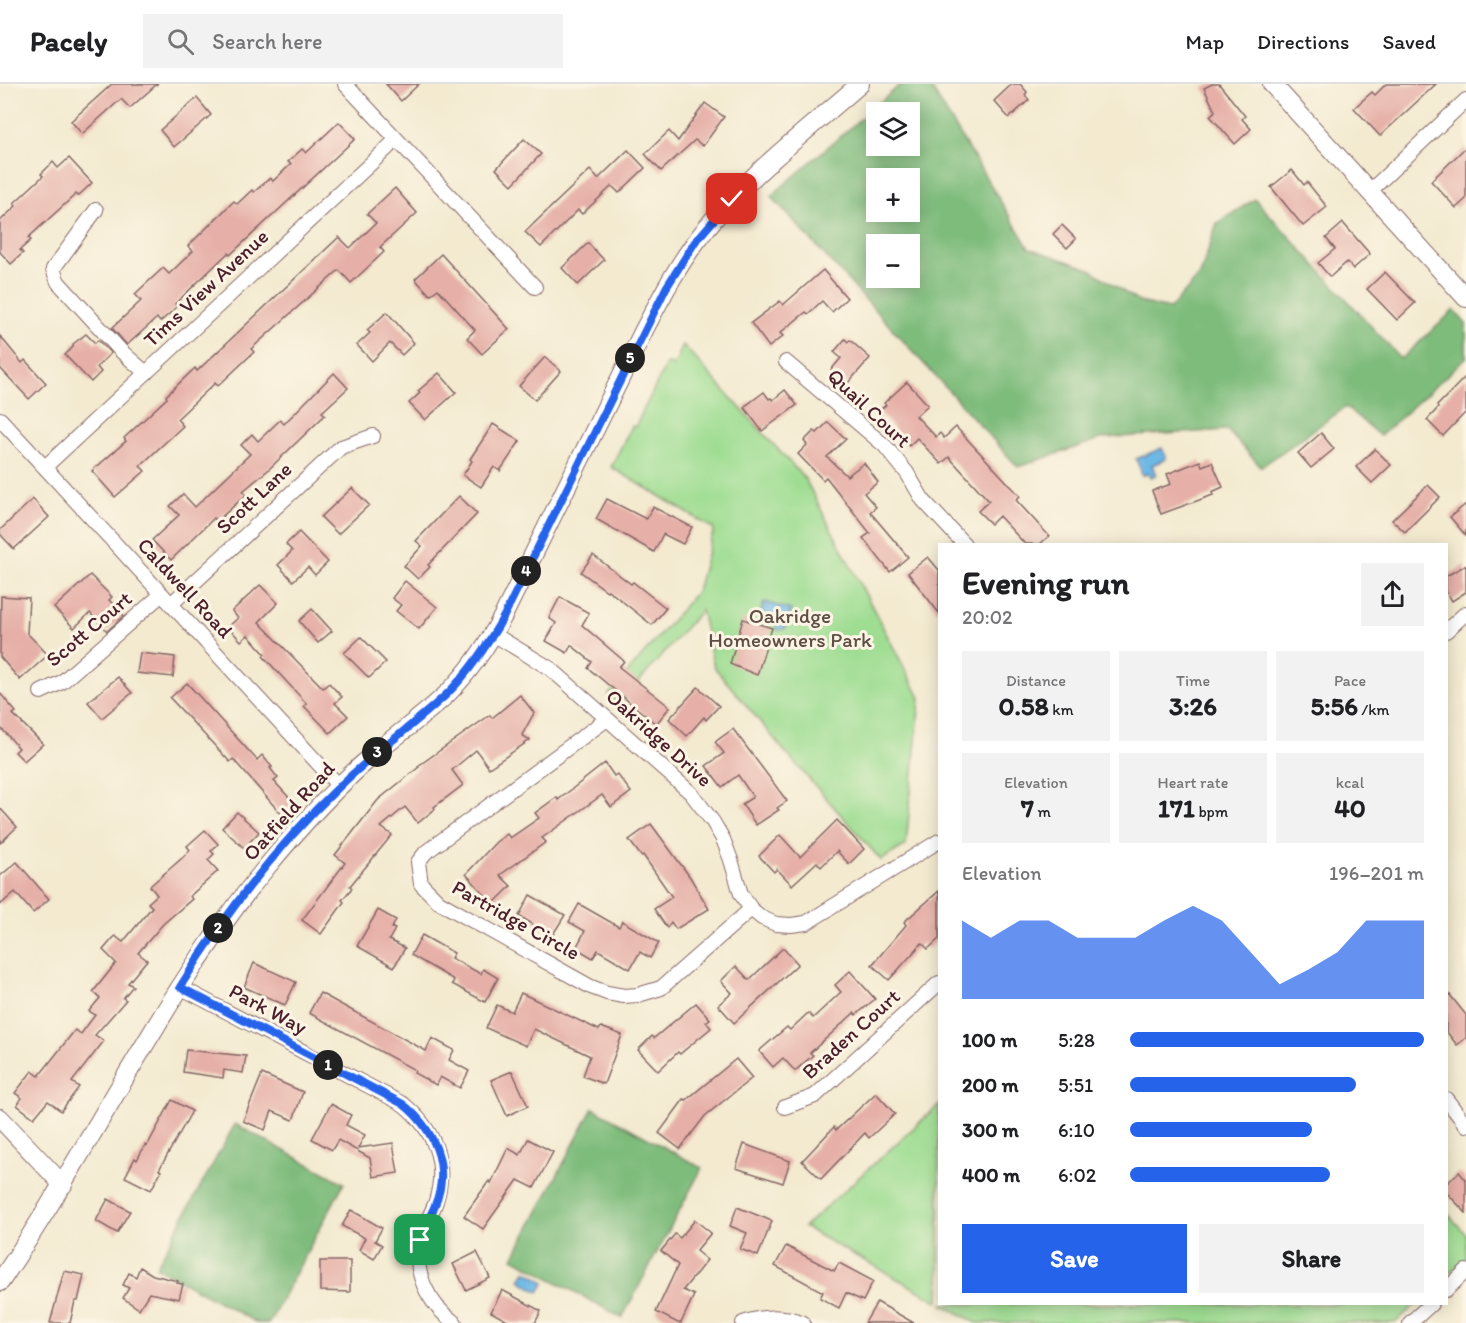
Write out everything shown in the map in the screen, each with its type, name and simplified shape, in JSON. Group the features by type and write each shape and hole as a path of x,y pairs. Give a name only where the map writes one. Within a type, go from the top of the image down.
{"main road":[{"name":"Oatfield Road","path":"0,1282 63,1185 180,987 227,916 266,867 339,786 449,691 472,666 493,634 666,288 685,257 724,207 765,167 860,84"},
{"path":"1272,84 1466,298"},
{"path":"0,1118 63,1185"}],"street":[{"path":"345,84 534,287"},
{"path":"1370,191 1466,100"},
{"name":"Tims View Avenue","path":"45,467 396,140"},
{"path":"96,210 53,269 58,282 121,351 146,373"},
{"name":"Quail Court","path":"786,362 885,446 907,473 923,500 963,543"},
{"name":"Caldwell Road","path":"0,419 339,786"},
{"name":"Scott Lane","path":"166,599 341,447 374,436"},
{"name":"Scott Court","path":"41,692 62,682 166,599"},
{"path":"1448,629 1466,613"},
{"name":"Oakridge Drive","path":"493,634 551,669 691,793 704,808 723,839 741,894 751,909"},
{"name":"Partridge Circle","path":"607,719 426,852 418,862 421,884 439,902 591,987 624,996 638,995 661,988 751,909"},
{"path":"751,909 762,918 776,924 791,926 806,923 938,842"},
{"name":"Braden Court","path":"785,1107 815,1096 938,984"},
{"name":"Park Way","path":"180,987 403,1104 425,1125 433,1139 441,1170 435,1204 420,1240 418,1258 420,1276 435,1305 455,1323"},
{"path":"1448,1102 1466,1125"},
{"path":"1448,1288 1466,1271"},
{"path":"1410,1323 1430,1305"},
{"path":"743,1323 779,1317 803,1323"}],"green space":[{"path":"901,84 929,84 1029,248 1090,269 1139,302 1170,309 1200,275 1217,223 1255,199 1401,359 1454,310 1466,324 1466,358 1380,436 1346,407 1261,467 1227,430 1104,438 1018,467 771,196 866,114 866,156 920,156 920,102 880,102"},
{"name":"Oakridge Homeowners Park","path":"683,345 805,479 920,698 906,845 881,860 714,667 701,610 619,705 608,696 697,591 714,529 611,467 632,426 635,427 667,363 674,366"},
{"path":"938,1106 938,1301 804,1227"},
{"path":"593,1108 702,1168 622,1318 513,1258"},
{"path":"235,1124 344,1183 269,1323 257,1323 156,1267"},
{"path":"1448,1214 1466,1234 1466,1258 1448,1274"},
{"path":"944,1305 1415,1305 1395,1323 977,1323"}],"water":[{"path":"1162,448 1166,459 1152,465 1156,475 1150,477 1148,473 1143,476 1136,459"},
{"path":"764,602 791,610 785,629 777,630 775,621 761,612"},
{"path":"526,1271 545,1282 539,1292 521,1281"}],"building":[{"path":"112,84 157,84 130,108 121,99 82,134 71,121"},
{"path":"386,84 419,84 401,101"},
{"path":"1012,84 1020,84 1027,92 1025,95 1029,100 1009,118 994,101"},
{"path":"1212,84 1219,84 1245,116 1242,119 1251,129 1235,144 1210,116 1215,111 1204,88"},
{"path":"1386,84 1436,84 1380,136 1354,108 1372,92 1375,95"},
{"path":"197,98 211,115 174,147 160,130"},
{"path":"705,103 724,117 703,146 695,140 661,171 645,154 669,131 678,141"},
{"path":"339,122 355,139 230,255 228,253 175,304 178,306 160,322 157,318 127,345 112,328 141,301 135,294 163,268 169,274 193,251 188,246 234,201 237,204 270,178 273,181 291,164 288,162 302,149 306,153"},
{"path":"524,139 541,154 512,185 496,169"},
{"path":"1466,147 1466,199 1456,208 1431,181"},
{"path":"628,150 645,168 619,193 612,186 582,214 578,210 541,247 525,232 590,170 598,179"},
{"path":"69,158 92,183 78,196 76,194 28,238 31,240 20,250 23,253 11,264 0,252 0,221 16,206 14,203 43,176 41,174 53,162 58,168"},
{"path":"1292,170 1304,185 1307,182 1327,207 1303,226 1271,187"},
{"path":"395,188 417,213 380,247 384,252 351,283 339,270 251,349 254,352 218,386 215,383 177,419 183,426 140,466 145,471 115,497 92,471 126,441 124,438 195,368 197,371 339,237 350,248 376,223 367,214"},
{"path":"1343,223 1370,254 1353,269 1347,262 1330,277 1318,263 1335,249 1326,238"},
{"path":"1062,225 1076,239 1067,248 1053,234"},
{"path":"588,243 604,260 578,285 562,268"},
{"path":"441,254 509,329 482,354 467,338 475,330 438,289 430,295 415,279"},
{"path":"823,270 847,298 832,312 822,301 808,314 806,312 780,333 783,336 769,347 751,323 780,301 783,305"},
{"path":"1385,272 1415,303 1397,320 1367,289"},
{"path":"387,312 414,343 402,355 390,343 372,361 357,345 370,333 367,330"},
{"path":"86,334 95,343 98,340 111,353 97,367 101,372 91,382 65,355 73,344"},
{"path":"0,336 22,363 25,360 46,383 29,399 0,368"},
{"path":"845,339 848,342 850,340 870,358 847,384 831,370 841,358 834,352"},
{"path":"545,357 561,371 535,400 519,386"},
{"path":"334,373 348,388 322,412 325,415 243,491 246,495 217,521 214,518 171,560 152,540 179,515 170,506 183,494 195,507 250,454 241,445 252,434 258,441 280,420 284,424"},
{"path":"439,373 456,392 425,420 409,403 420,393 418,391"},
{"path":"1466,376 1466,412 1443,436 1427,420 1438,408 1437,406"},
{"path":"907,382 928,405 916,416 936,437 940,433 944,438 956,427 1020,496 1016,500 1049,536 1041,543 1024,543 999,516 991,524 978,511 989,501 949,457 941,464 917,438 909,446 878,411 886,405 884,403"},
{"path":"785,390 797,405 762,431 744,407 764,392 769,399 773,400"},
{"path":"828,422 846,439 827,457 847,476 864,463 878,482 864,493 876,507 870,512 908,557 890,572 863,538 870,533 826,477 823,480 798,454 807,445 804,441"},
{"path":"493,424 520,441 500,471 494,467 481,487 463,475 472,461 470,459"},
{"path":"1321,433 1334,449 1311,468 1298,453"},
{"path":"1375,449 1391,465 1372,483 1356,467"},
{"path":"1200,461 1202,466 1212,462 1223,487 1212,492 1213,495 1161,514 1152,491 1171,484 1167,474"},
{"path":"1428,485 1440,497 1405,532 1392,520"},
{"path":"352,488 369,505 338,534 321,517"},
{"path":"459,496 477,514 428,565 430,567 418,579 404,566 422,546 416,541"},
{"path":"33,499 49,517 14,549 0,534 0,530"},
{"path":"607,499 646,519 653,507 692,527 683,544 663,534 654,552 596,519"},
{"path":"1466,504 1466,536 1450,517"},
{"path":"299,532 328,562 315,575 308,567 293,581 278,565 292,551 286,544"},
{"path":"593,555 666,608 652,625 581,572"},
{"path":"928,557 938,569 938,612 908,573"},
{"path":"1466,565 1466,592 1452,601 1448,594 1448,575"},
{"path":"90,575 112,597 109,600 124,616 107,631 90,613 74,628 54,608"},
{"path":"405,581 437,607 419,629 396,611 401,605 392,598"},
{"path":"260,585 278,603 259,622 323,688 329,683 342,697 335,703 348,716 330,733 304,706 307,704 263,656 265,654 248,635 241,641 228,627 238,618 232,611"},
{"path":"1,596 29,598 27,633 48,655 20,680 0,657"},
{"path":"560,597 589,613 582,625 624,661 619,667 670,707 656,724 588,668 592,662 571,645 567,653 546,641 556,623 549,618"},
{"path":"312,609 332,631 318,643 299,621"},
{"path":"743,619 772,628 757,675 730,664"},
{"path":"361,637 386,662 369,678 344,653"},
{"path":"140,653 175,657 173,677 137,673"},
{"path":"118,677 132,693 102,718 88,702"},
{"path":"187,683 257,760 262,755 272,767 270,768 278,778 274,781 294,803 282,815 233,759 230,762 170,698"},
{"path":"698,687 719,706 706,720 704,717 687,736 669,719"},
{"path":"0,693 16,712 13,714 43,744 24,761 15,752 19,748 0,727"},
{"path":"520,695 534,713 522,735 530,740 489,768 476,750 452,770 463,785 434,807 435,809 418,823 405,807 381,827 392,835 350,886 352,888 342,900 344,902 321,934 302,920 345,863 335,855 378,800 418,766 490,715 492,718"},
{"path":"733,729 787,801 777,808 779,810 756,825 742,804 753,797 738,775 722,787 706,766 724,753 715,742"},
{"path":"605,763 614,776 617,774 631,792 611,807 602,795 542,838 546,842 500,875 511,886 493,904 466,874 496,842 507,834 510,838 539,818 535,813 557,797 558,800"},
{"path":"0,808 17,827 0,843"},
{"path":"237,812 259,832 244,848 222,828"},
{"path":"837,820 864,849 849,864 837,851 821,867 817,862 792,885 777,869 774,872 759,856 780,835 800,857"},
{"path":"651,824 690,877 709,909 676,929 671,922 667,928 654,909 672,897 643,855 641,856 629,840"},
{"path":"205,830 218,844 211,851 214,854 208,860 218,871 190,896 192,899 163,924 138,953 147,960 128,983 133,986 123,998 126,1000 95,1035 104,1041 72,1082 79,1087 61,1111 48,1101 34,1118 17,1105 22,1098 15,1093 32,1071 39,1076 75,1030 81,1034 95,1015 89,1011 100,998 93,992 116,963 103,950 115,936 123,942 152,907 148,903 157,895 150,886 190,850 187,846"},
{"path":"17,862 49,899 33,913 15,892 0,905 0,876"},
{"path":"938,892 938,940 928,949 922,943 889,980 872,965 906,925 904,922"},
{"path":"530,895 565,915 552,936 519,916"},
{"path":"579,904 619,927 622,921 659,943 650,958 640,952 630,969 598,950 593,958 576,948 585,931 569,922"},
{"path":"378,910 396,920 392,928 395,929 389,940 405,948 394,967 357,946"},
{"path":"422,935 454,953 451,958 481,974 483,969 498,978 485,1002 452,984 454,980 411,955"},
{"path":"783,948 798,964 734,1023 718,1005 732,993 721,981 736,966 749,980"},
{"path":"254,963 296,982 285,1005 244,987"},
{"path":"850,971 875,999 856,1015 854,1013 810,1053 813,1055 795,1071 783,1058 773,1067 759,1051 787,1027 790,1030 808,1013 813,1018 841,992 835,985"},
{"path":"1448,992 1466,1015 1466,1038 1457,1045 1448,1034"},
{"path":"320,993 426,1051 432,1038 454,1050 449,1060 469,1071 460,1088 440,1077 436,1085 414,1073 415,1070 309,1013"},
{"path":"521,993 599,1030 601,1027 622,1035 604,1084 583,1076 590,1056 534,1029 526,1046 486,1028 497,1005 512,1012"},
{"path":"696,1003 710,1019 706,1022 711,1028 680,1054 678,1052 658,1071 638,1050 652,1036 654,1038"},
{"path":"186,1050 246,1056 243,1073 224,1070 223,1078 183,1072"},
{"path":"736,1059 752,1078 705,1116 680,1149 659,1133 684,1099 686,1100"},
{"path":"512,1071 528,1106 507,1116 491,1080"},
{"path":"262,1074 303,1092 293,1120 272,1111 265,1130 243,1121"},
{"path":"876,1093 895,1114 869,1138 865,1133 821,1179 802,1161 834,1127 836,1130"},
{"path":"172,1100 192,1111 159,1170 161,1171 151,1190 125,1177 135,1158 137,1160 145,1145 147,1146"},
{"path":"331,1104 351,1115 346,1125 365,1135 358,1148 393,1143 398,1173 373,1177 370,1158 338,1140 332,1150 312,1139"},
{"path":"528,1139 553,1152 534,1188 518,1180 483,1229 464,1216 489,1181 491,1183 508,1148 520,1155"},
{"path":"744,1144 790,1161 783,1183 736,1168"},
{"path":"1459,1172 1466,1180 1466,1213 1448,1194 1448,1182"},
{"path":"108,1199 130,1211 117,1233 96,1221"},
{"path":"737,1207 772,1221 758,1256 740,1249 747,1233 730,1226"},
{"path":"351,1210 382,1228 375,1241 382,1245 374,1259 359,1250 365,1238 342,1226"},
{"path":"695,1220 711,1233 696,1251 707,1260 683,1290 694,1295 681,1323 678,1323 656,1312 678,1265 661,1251 675,1234 680,1238"},
{"path":"786,1246 834,1271 839,1263 873,1281 863,1301 846,1293 839,1308 820,1298 823,1292 775,1266"},
{"path":"477,1252 490,1278 466,1290 453,1264"},
{"path":"320,1261 350,1261 350,1292 320,1291"},
{"path":"140,1267 153,1275 183,1284 179,1299 149,1293 139,1309 123,1298 129,1288 123,1285 129,1273 136,1277"},
{"path":"64,1271 84,1275 78,1301 75,1301 70,1323 50,1323"},
{"path":"502,1290 541,1311 535,1323 511,1323 491,1312"},
{"path":"877,1302 914,1323 865,1323"}],"route":[{"path":"420,1240 435,1204 441,1170 433,1139 416,1114 403,1104 180,987 227,916 305,822 370,757 427,712 449,691 480,655 504,616 644,330 677,268 695,242 732,199"}]}
